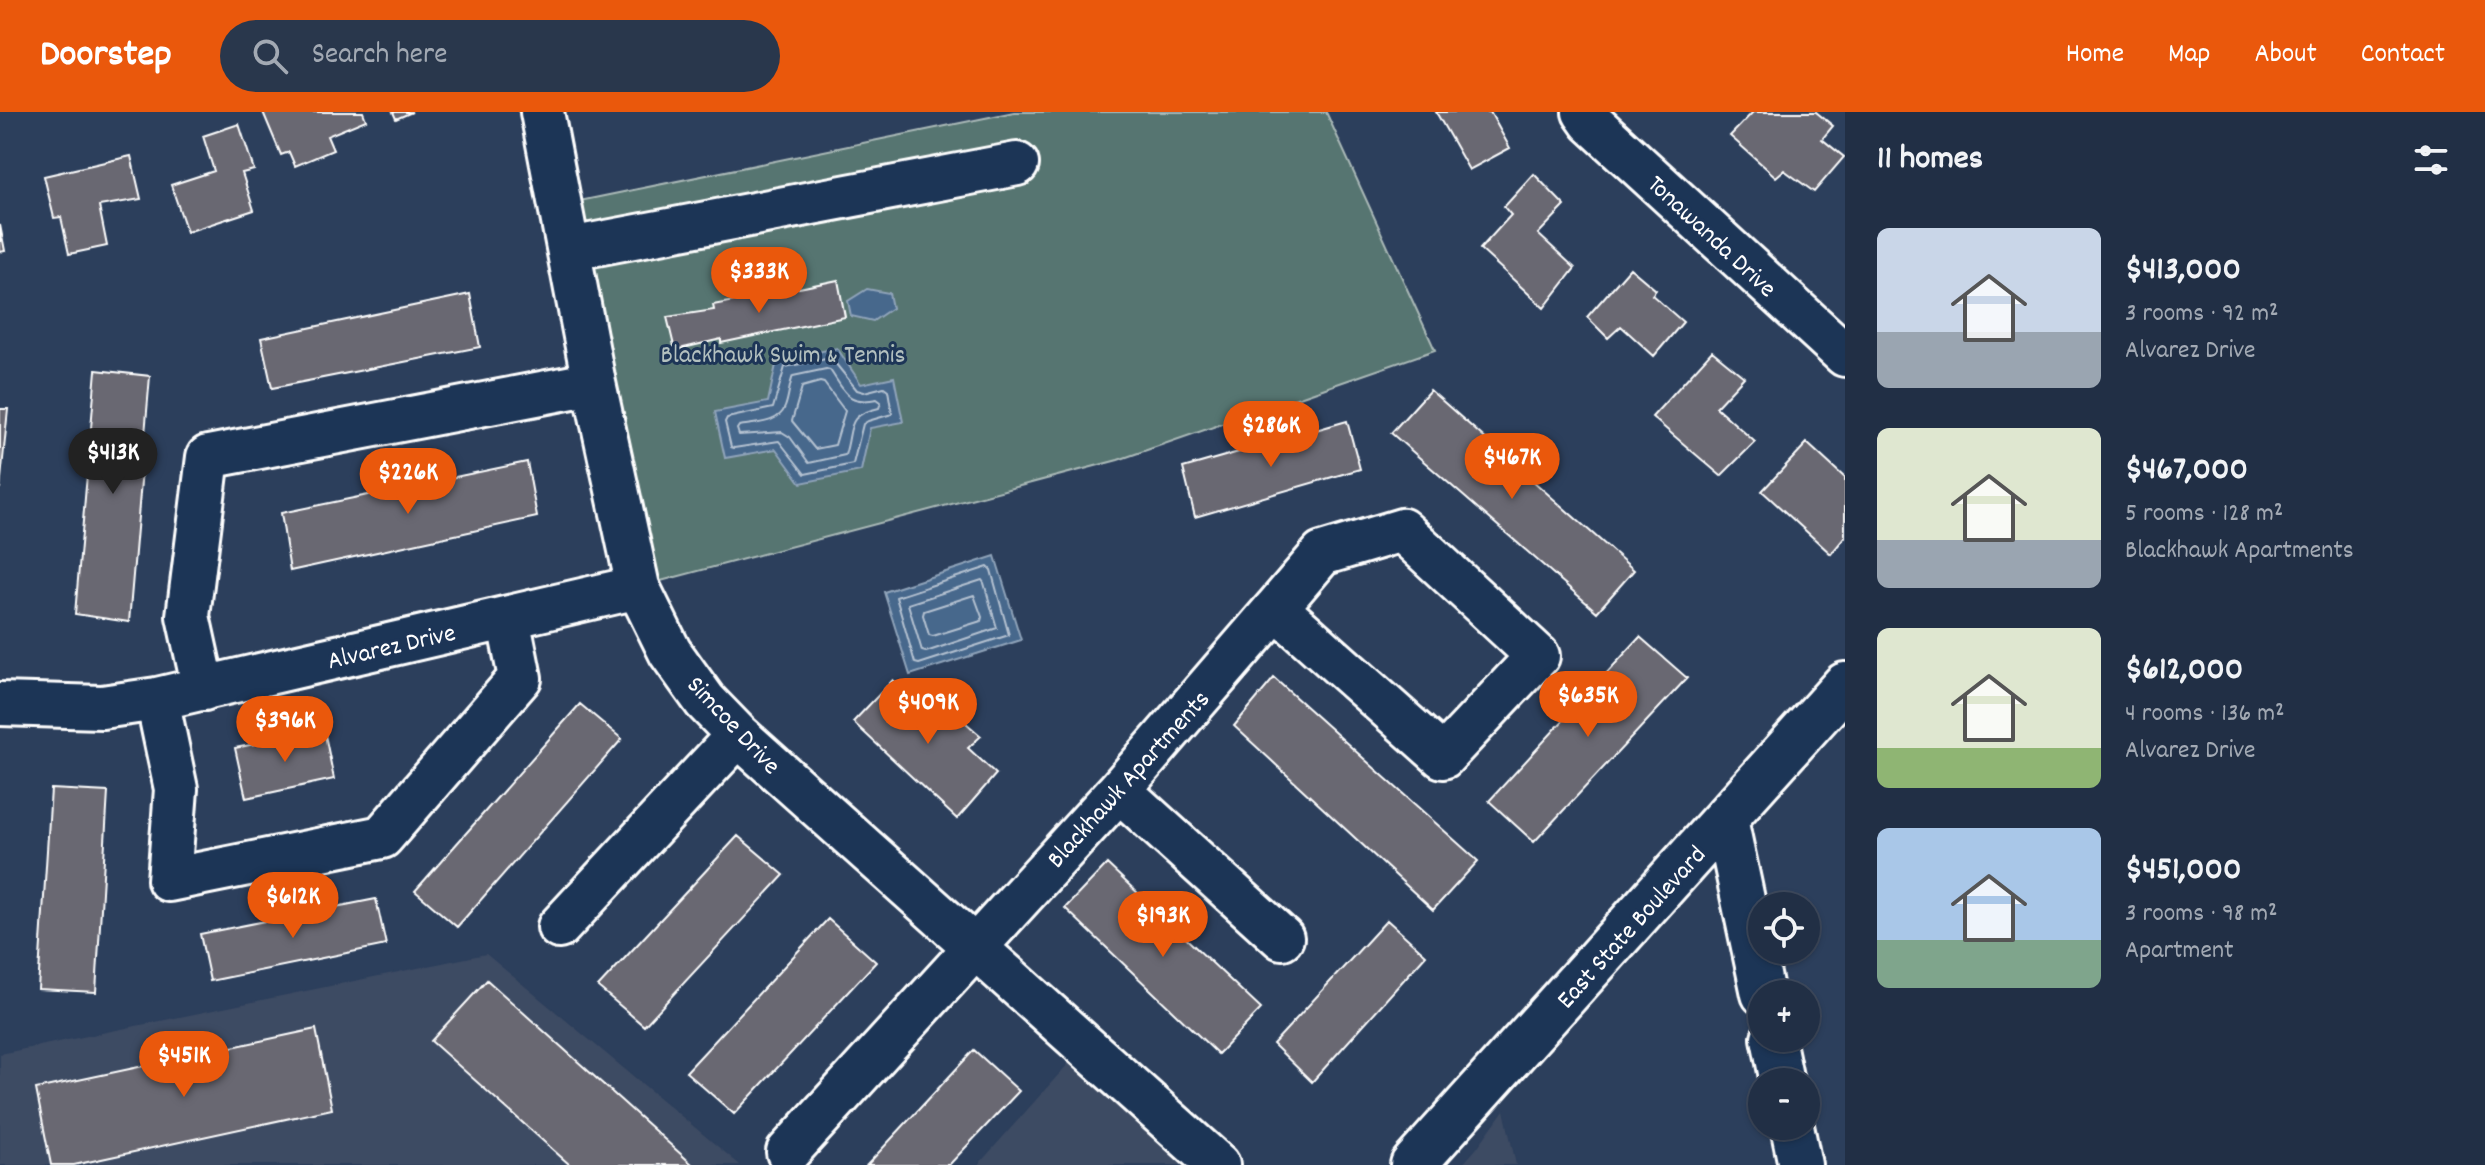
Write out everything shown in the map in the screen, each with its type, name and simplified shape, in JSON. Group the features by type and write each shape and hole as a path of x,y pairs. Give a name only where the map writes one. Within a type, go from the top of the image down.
{"main road":[{"name":"East State Boulevard","path":"1413,1165 1845,685"}],"street":[{"name":"Simcoe Drive","path":"542,112 594,383 638,587 670,652 705,701 738,735 1218,1165"},
{"name":"Tonawanda Drive","path":"1584,112 1845,355"},
{"path":"570,249 1017,164"},
{"path":"204,689 188,616 208,457 594,383"},
{"name":"Blackhawk Apartments","path":"788,1152 1119,790 1322,554 1402,530 1538,656 1443,757 1276,608"},
{"name":"Alvarez Drive","path":"0,704 102,707 157,699 638,587"},
{"path":"157,699 176,789 169,880 382,837 520,678 508,618"},
{"path":"559,927 738,735"},
{"path":"1119,790 1282,938"},
{"path":"1726,819 1760,980"},
{"path":"1795,1140 1800,1165"}],"shaded area":[{"path":"486,954 740,1165 0,1165 0,1054"},
{"path":"1085,1045 1218,1165 978,1165"},
{"path":"1504,1110 1516,1165 1462,1165 1477,1148"}],"green space":[{"name":"Blackhawk Swim & Tennis","path":"1014,112 1326,112 1435,350 1118,460 638,587 560,205"}],"water":[{"path":"867,289 889,293 892,308 873,321 851,316 848,301"},
{"path":"837,348 861,384 894,377 903,422 870,428 861,471 801,483 776,449 725,458 715,412 768,402 777,360"},
{"path":"995,556 1021,640 910,675 884,592"}],"building":[{"path":"263,112 363,112 366,120 327,136 333,150 295,166 289,152 281,155"},
{"path":"393,112 412,112 396,119"},
{"path":"1436,112 1490,112 1510,148 1469,170"},
{"path":"1753,112 1816,112 1833,126 1822,139 1844,157 1814,192 1784,170 1776,177 1730,136"},
{"path":"239,124 254,170 242,173 254,210 187,232 171,185 214,171 203,136"},
{"path":"131,156 141,199 99,206 107,246 69,254 61,217 54,218 44,176"},
{"path":"1534,174 1565,206 1538,234 1575,268 1544,308 1480,249 1511,215 1504,207"},
{"path":"0,225 5,251 0,252"},
{"path":"1630,268 1656,290 1652,295 1683,322 1654,356 1621,326 1608,338 1587,317"},
{"path":"838,280 845,317 675,350 667,317 714,310 713,305 776,293 775,289 798,285 799,288"},
{"path":"470,294 480,347 272,388 261,338"},
{"path":"1712,351 1744,377 1716,407 1755,442 1721,476 1652,417"},
{"path":"96,370 150,376 129,622 75,614"},
{"path":"1430,390 1634,570 1597,612 1391,433"},
{"path":"0,409 8,409 0,489"},
{"path":"1347,421 1360,469 1195,517 1183,468"},
{"path":"1807,443 1845,478 1845,537 1831,554 1762,491"},
{"path":"527,462 537,517 290,571 281,513"},
{"path":"1640,637 1687,678 1534,842 1489,801"},
{"path":"1274,678 1478,861 1433,910 1234,726"},
{"path":"893,680 922,707 934,695 981,736 968,748 996,774 957,819 853,722"},
{"path":"580,704 622,739 457,927 415,891"},
{"path":"324,730 334,779 246,798 235,748"},
{"path":"51,789 108,792 96,992 38,989"},
{"path":"738,836 784,875 644,1026 598,987"},
{"path":"1107,864 1261,1009 1218,1054 1065,908"},
{"path":"376,899 386,945 210,981 200,934"},
{"path":"828,919 876,962 734,1114 686,1072"},
{"path":"1387,920 1426,955 1312,1082 1273,1044"},
{"path":"487,980 693,1165 570,1165 431,1041"},
{"path":"316,1029 332,1109 74,1165 51,1165 36,1089"},
{"path":"974,1050 1019,1091 949,1165 867,1165"}]}
